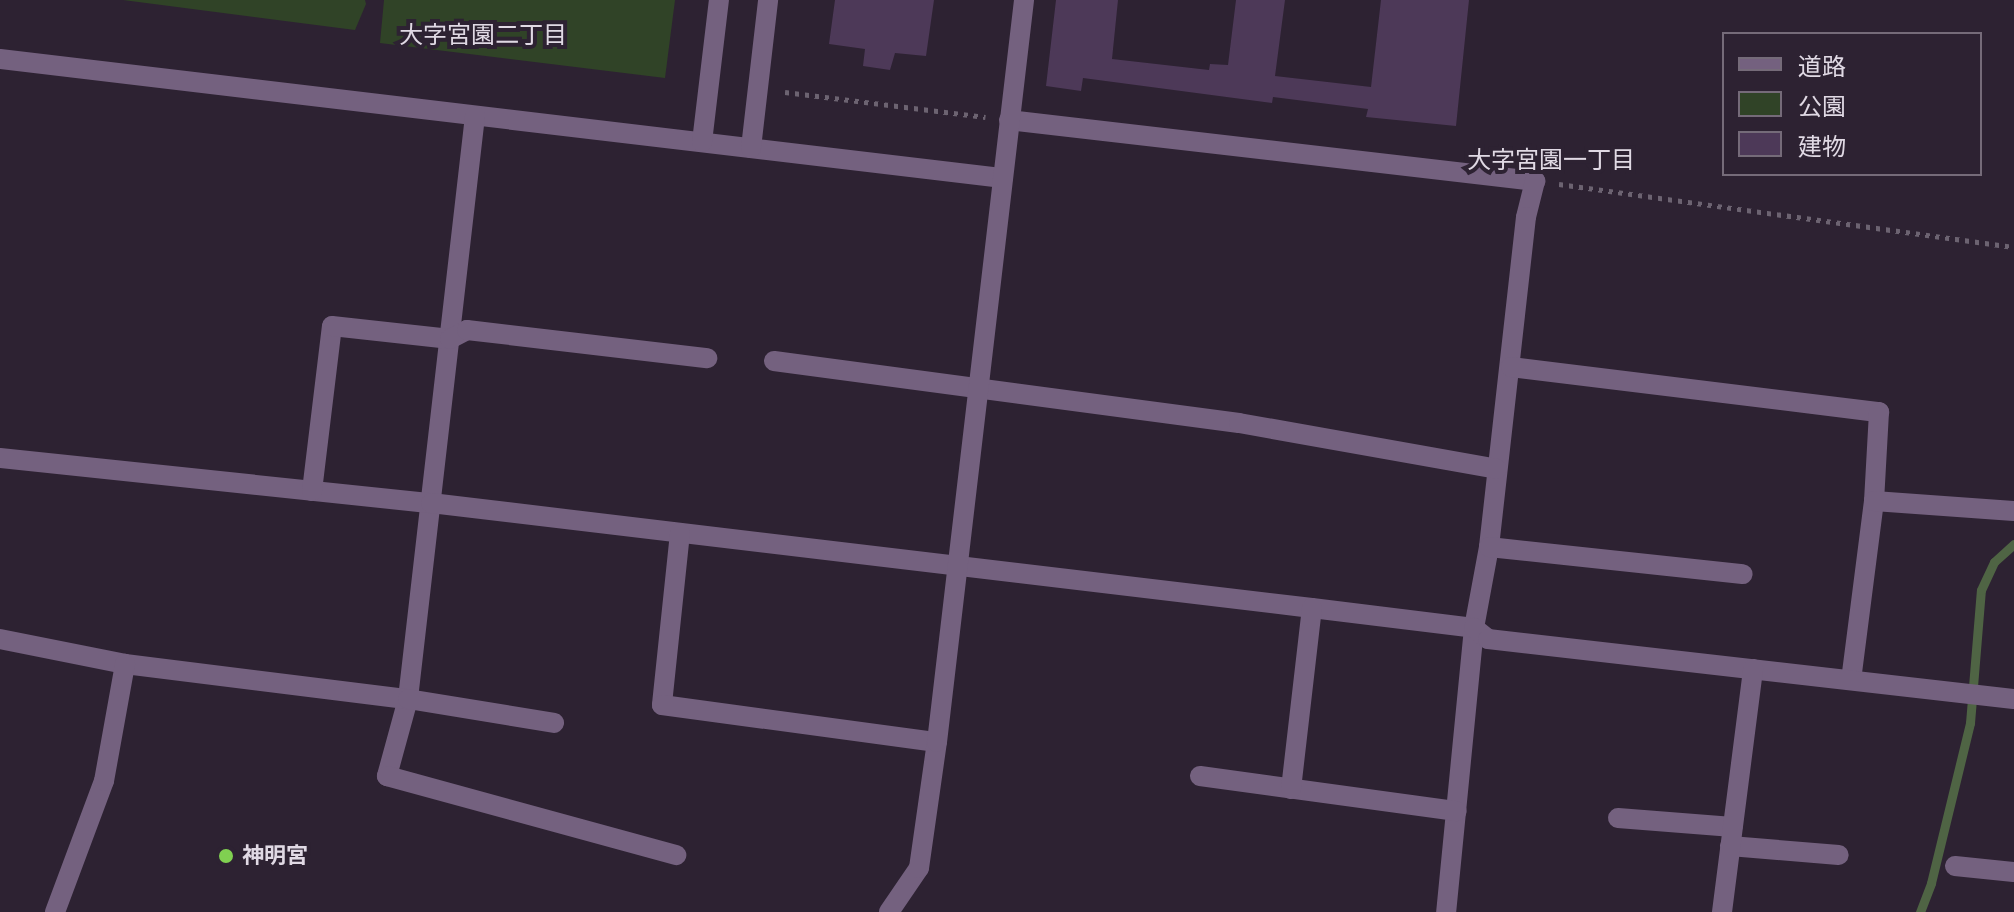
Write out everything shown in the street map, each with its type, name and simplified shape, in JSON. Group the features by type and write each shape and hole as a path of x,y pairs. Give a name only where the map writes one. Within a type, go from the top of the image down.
{"street":[{"path":"702,142 719,0"},
{"path":"751,148 768,0"},
{"path":"889,912 919,868 937,742 1024,0"},
{"path":"0,59 1003,178"},
{"path":"475,116 408,699 387,776 676,855"},
{"path":"1009,120 1535,181 1526,217 1489,547 1474,628 1446,912"},
{"path":"312,491 332,326 450,339 467,330 707,358"},
{"path":"774,361 1239,423 1497,469"},
{"path":"1511,367 1879,412 1874,501 1851,680"},
{"path":"0,458 431,503 1312,608 1474,628 1488,639 2014,699"},
{"path":"1874,501 2014,511"},
{"path":"680,533 662,705 937,742"},
{"path":"1489,547 1743,574"},
{"path":"1291,789 1312,608"},
{"path":"0,639 125,664 408,699 554,723"},
{"path":"55,912 104,781 125,664"},
{"path":"1722,912 1753,669"},
{"path":"1200,776 1457,811"},
{"path":"1618,818 1839,855"},
{"path":"1955,866 2014,872"}],"path":[{"path":"785,92 1009,120"},
{"path":"1535,181 2014,247"}],"green space":[{"path":"123,0 365,0 366,4 355,30"},
{"path":"384,0 675,0 665,78 380,43"}],"building":[{"path":"835,0 934,0 926,56 895,53 890,70 863,66 865,49 829,44"},
{"path":"1056,0 1118,0 1112,59 1209,70 1210,64 1228,65 1236,0 1285,0 1275,76 1371,87 1381,0 1469,0 1456,126 1366,117 1368,109 1273,97 1272,103 1083,78 1081,91 1046,86"}],"waterway":[{"path":"1920,912 1931,883 1970,723 1981,590 1994,562 2014,544"}],"place":[{"name":"神明宮","path":"226,856"}],"district":[{"name":"大字宮園二丁目","path":"483,35"},
{"name":"大字宮園一丁目","path":"1551,160"}]}
